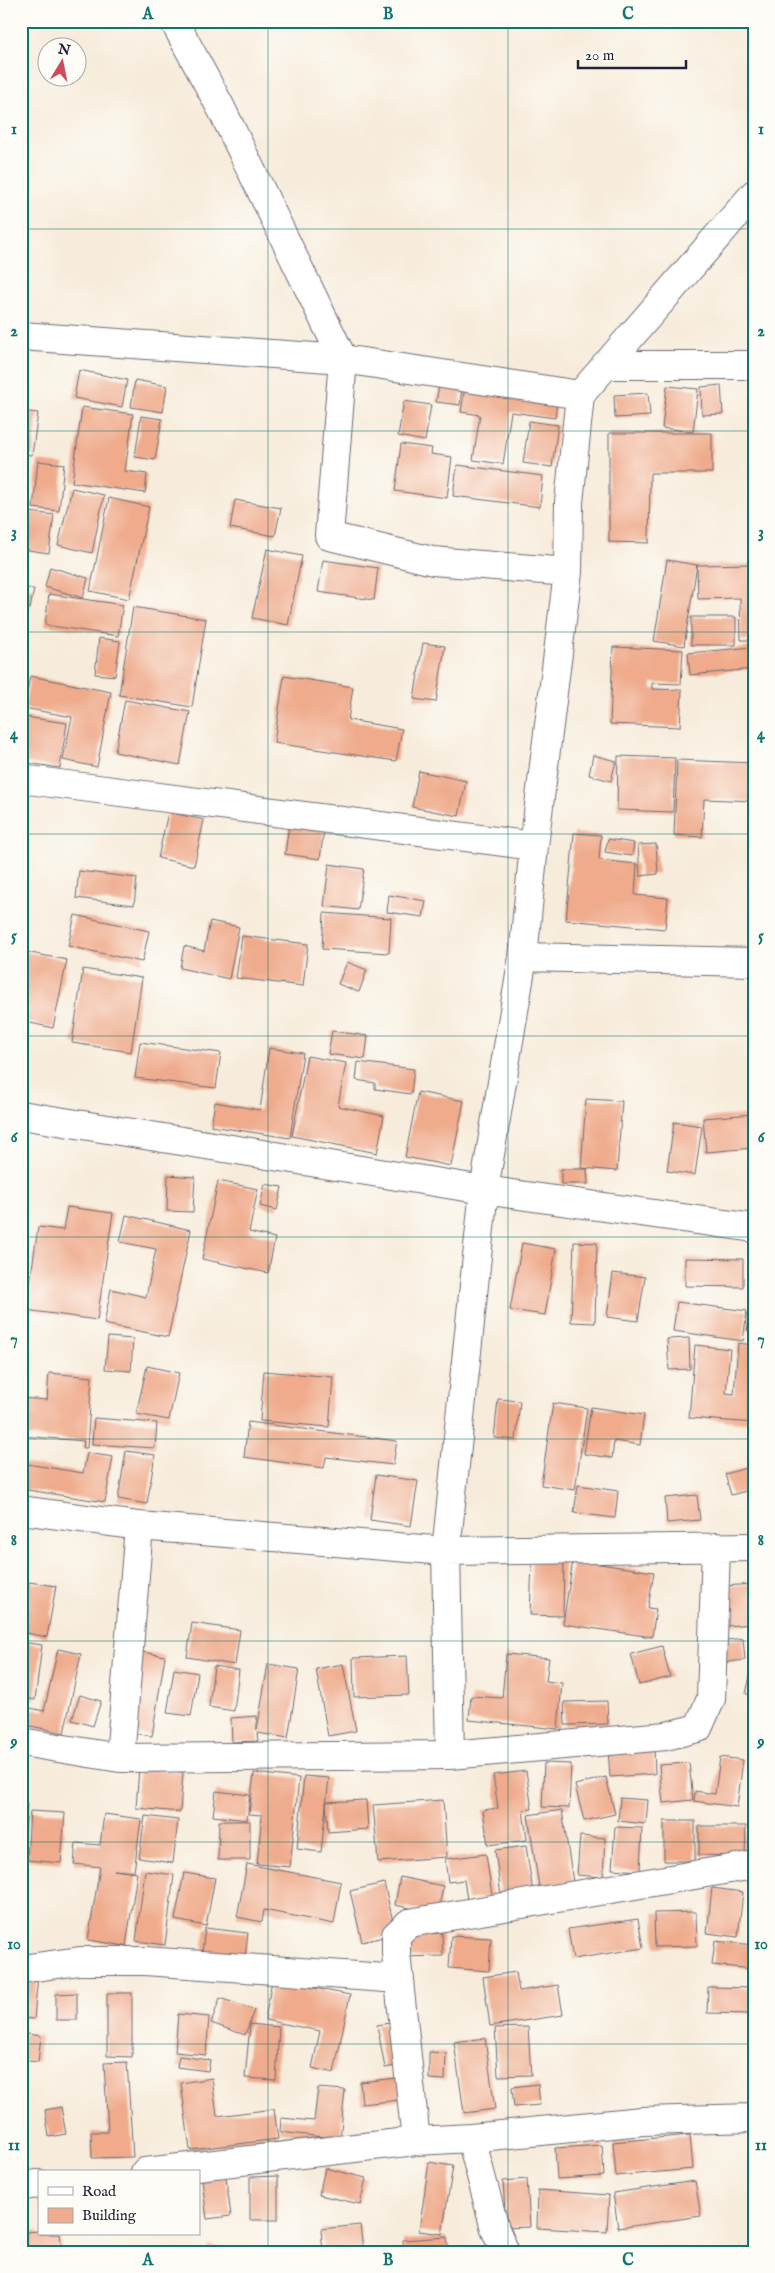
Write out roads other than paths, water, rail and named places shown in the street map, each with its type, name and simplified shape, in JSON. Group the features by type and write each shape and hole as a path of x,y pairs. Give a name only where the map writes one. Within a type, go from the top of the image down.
{"street":[{"path":"174,21 221,108 343,359 329,536 433,561 568,572"},
{"path":"450,1755 446,1550 484,1190 523,956 534,846 568,572 569,502 580,395 754,194"},
{"path":"21,336 343,359 580,395"},
{"path":"605,366 754,366"},
{"path":"21,779 534,846"},
{"path":"523,956 754,962"},
{"path":"21,1115 484,1190 754,1228"},
{"path":"21,1510 139,1526 446,1550 754,1547"},
{"path":"120,1758 139,1526"},
{"path":"21,1742 120,1758 450,1755 666,1736 698,1728 711,1700 716,1547"},
{"path":"416,2141 396,1935 410,1923 754,1865"},
{"path":"21,1969 80,1961 146,1961 400,1979"},
{"path":"162,2170 416,2141 471,2138 642,2121 754,2118"},
{"path":"471,2138 495,2229 504,2252"},
{"path":"21,2186 38,2184"}]}
